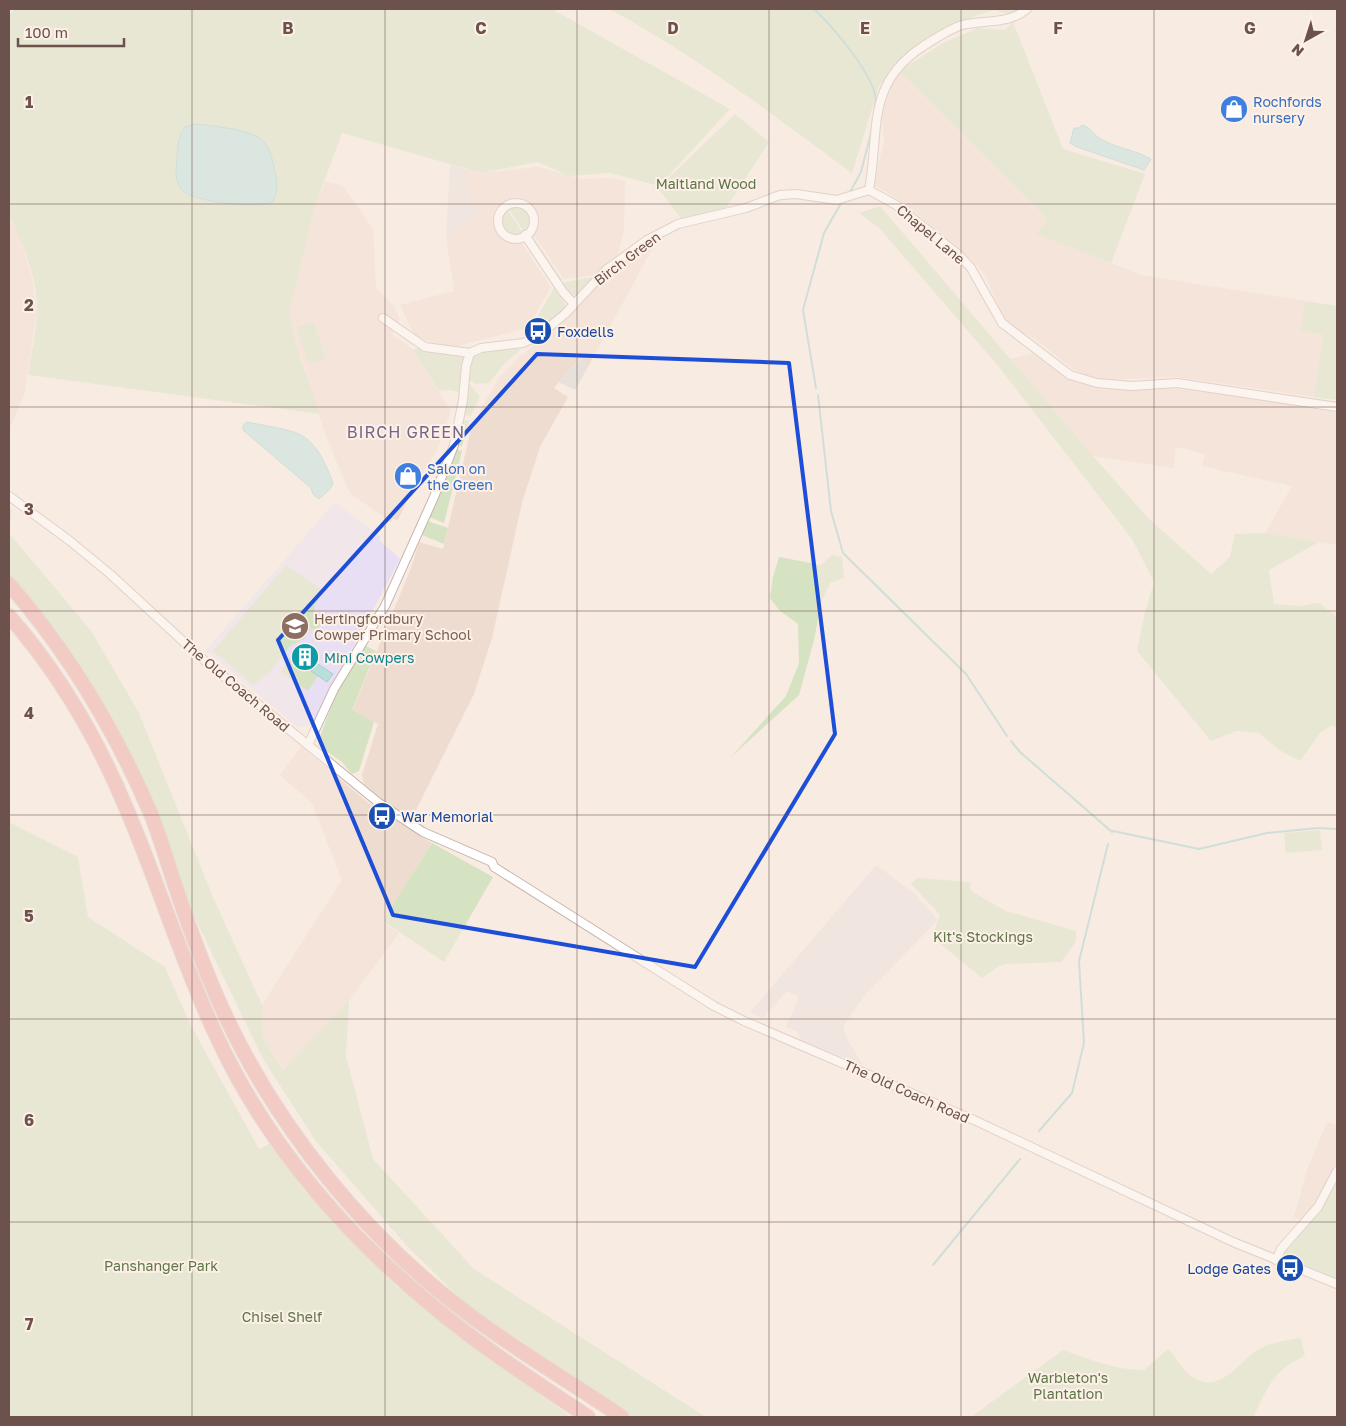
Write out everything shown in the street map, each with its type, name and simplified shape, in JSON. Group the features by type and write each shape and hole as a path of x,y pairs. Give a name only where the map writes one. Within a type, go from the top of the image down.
{"highway":[{"path":"9,584 69,661 110,726 151,815 207,973 226,1018 262,1084 292,1131 380,1238 419,1275 462,1310 622,1417"},
{"path":"9,616 56,679 100,752 128,812 190,975 218,1040 243,1086 296,1168 355,1233 435,1308 588,1417"}],"street":[{"path":"869,190 874,164 878,104 890,77 900,64 952,28 979,21 1006,21 1018,16 1027,9"},
{"name":"Birch Green","path":"470,353 481,348 524,343 548,329 606,270 647,240 678,224 746,208 780,195 796,194 837,200 869,190"},
{"name":"Chapel Lane","path":"869,190 882,195 896,205 960,256 970,268 1002,323 1070,375 1097,383 1132,386 1177,383 1337,407"},
{"path":"515,203 526,206 534,222 532,229 525,235 516,240 508,237 498,224 497,217 500,211 515,203"},
{"path":"525,235 563,292 574,304"},
{"path":"308,745 334,689 388,598 434,497 454,445 463,400 466,366 470,353 425,346 382,318"},
{"name":"The Old Coach Road","path":"9,496 110,574 199,656 379,803 406,822 475,857 480,862 494,867 714,1006 778,1037 974,1120 1190,1222 1276,1260 1337,1284"},
{"path":"1276,1260 1281,1249 1318,1207 1337,1171"}],"highlighted area":[{"path":"537,354 789,363 835,734 695,967 393,915 278,640"}],"shaded area":[{"path":"899,71 1047,219 1037,234 1141,275 1305,301 1301,331 1323,335 1314,397 1177,377 1100,380 1073,369 1035,339 1013,328 1003,319 986,276 972,260 904,203 874,185 884,141 882,118 886,87"},
{"path":"450,164 468,170 465,192 479,213 446,237"},
{"path":"538,167 582,179 610,178 625,181 624,230 616,261 593,275 564,279 534,235 540,221 533,207 522,198 514,197 495,209 492,221 506,242 522,244 551,287 531,322 532,327 457,346 443,346 415,336 400,305 454,291 446,237 479,213 465,192 468,170 481,173"},
{"path":"325,182 342,185 373,229 376,288 394,307 400,319 392,334 413,350 451,411 437,450 412,490 398,520 392,519 391,522 351,494 348,489 324,431 296,344 289,312 315,206"},
{"path":"9,215 19,235 32,278 37,312 24,395 9,430"},
{"path":"657,240 589,365 580,358 554,388 568,397 540,447 522,503 492,638 474,694 412,818 374,794 364,784 362,775 378,724 352,711 411,568 419,542 443,549 472,425 498,379 519,357 567,320 598,280"},
{"path":"1036,353 1068,378 1103,389 1176,389 1239,396 1337,413 1337,545 1265,533 1292,486 1202,466 1205,454 1176,447 1173,468 1093,456 1010,359"},
{"path":"581,358 589,365 575,390 559,382"},
{"name":"Hertingfordbury Cowper Primary School","path":"335,502 381,537 379,540 400,559 315,719 310,725 297,727 206,650"},
{"path":"301,747 371,805 432,843 383,922 399,933 349,1001 284,1070 263,1037 262,1005 342,880 312,803 280,775"},
{"path":"876,865 915,894 938,920 865,995 843,1026 847,1039 863,1065 801,1041 798,1032 786,1027 799,997 787,991 763,1018 750,1012"},
{"path":"1327,1122 1337,1125 1337,1161 1323,1193 1302,1221 1294,1217 1307,1170"}],"green space":[{"path":"15,9 552,9 730,109 659,186 610,173 569,176 538,162 481,173 342,133 315,206 289,312 296,344 320,414 28,375 36,329 37,302 29,263 9,215 9,14"},
{"path":"609,9 1023,9 1012,15 995,10 977,15 950,27 903,57 879,86 852,173 703,66"},
{"path":"1013,22 1063,149 1145,174 1111,263 1036,234 1047,219 899,71 943,43 978,28 1005,30"},
{"name":"Maitland Wood","path":"735,114 769,142 724,211 682,220 658,188"},
{"path":"516,205 525,210 529,215 531,222 524,232 508,208"},
{"path":"880,206 1149,519 1211,574 1230,557 1235,534 1265,533 1319,542 1269,570 1274,604 1299,606 1319,603 1335,615 1337,621 1337,727 1331,726 1321,732 1300,761 1279,750 1259,733 1236,731 1211,741 1137,651 1145,612 1154,582 1132,539 999,367 880,229 859,213"},
{"path":"507,209 522,232 515,237 508,233 500,221 502,214"},
{"path":"535,240 562,280 559,282 533,242"},
{"path":"592,277 576,295 571,295 560,283"},
{"path":"555,286 566,306 562,312 537,331 536,319"},
{"path":"1305,301 1337,306 1337,400 1314,397 1323,335 1301,331"},
{"path":"313,322 326,358 309,364 296,328"},
{"path":"419,347 463,356 460,392 439,391 413,350"},
{"path":"515,347 520,350 504,364 489,383 475,384 468,379 470,365 477,352"},
{"path":"470,384 480,397 470,417 463,414 467,385"},
{"path":"462,419 469,421 462,446 457,445"},
{"path":"455,449 462,451 444,523 429,517 446,481 444,478"},
{"path":"9,508 12,510 9,533"},
{"path":"427,521 448,528 444,544 422,535"},
{"path":"9,533 92,632 139,713 213,897 262,1005 263,1037 283,1070 349,1001 346,1056 373,1159 474,1269 706,1417 632,1417 464,1302 407,1246 315,1140 263,1059 194,916 122,737 58,632 9,577"},
{"path":"832,555 842,557 844,578 830,583 821,603 814,640 799,695 731,757 786,696 799,663 798,624 779,610 770,598 773,577 779,557 821,565"},
{"path":"286,565 324,591 315,605 314,615 323,621 318,629 311,629 304,639 290,646 269,673 253,685 213,651"},
{"path":"366,646 376,651 352,710 374,722 359,771 352,774 342,762 319,746 318,742 336,693"},
{"path":"290,657 318,676 308,691 281,672"},
{"name":"Panshanger Park","path":"9,822 78,857 88,917 165,967 190,1024 259,1149 271,1143 303,1189 397,1287 571,1417 9,1417"},
{"path":"1320,830 1322,850 1286,853 1284,833"},
{"path":"432,843 493,877 444,962 383,921"},
{"name":"Kit's Stockings","path":"918,878 970,882 971,891 1006,911 1076,931 1076,941 1061,962 1006,964 999,966 982,978 932,937 940,915 911,884"},
{"path":"1337,1179 1337,1279 1281,1256 1283,1250 1312,1219 1331,1192"},
{"name":"Warbleton's Plantation","path":"1301,1338 1305,1356 1286,1367 1273,1380 1254,1416 1257,1417 971,1417 1063,1350 1112,1366 1144,1370 1168,1349 1183,1369 1194,1378 1204,1382 1212,1382 1228,1375 1261,1348 1278,1342"}],"water":[{"path":"195,124 242,131 260,138 265,143 272,157 277,187 272,202 254,205 211,201 198,198 182,190 176,174 179,141 185,127"},
{"path":"1082,125 1104,141 1151,159 1144,170 1077,147 1070,143 1074,128 1079,128"},
{"path":"247,422 280,428 302,436 311,442 333,483 331,488 319,499 313,494 311,488 243,430 243,425"},
{"path":"316,663 333,674 327,682 311,671"}],"waterway":[{"path":"814,9 840,37 865,72 876,97 873,121"},
{"path":"849,194 861,172 871,133"},
{"path":"816,388 803,310 824,233 840,205"},
{"path":"818,395 831,511 843,553 966,674 1007,736"},
{"path":"1011,741 1020,752 1112,832"},
{"path":"1113,831 1199,849 1267,833 1318,828 1337,829"},
{"path":"1039,1131 1072,1093 1084,1043 1079,961 1108,844"},
{"path":"933,1265 1020,1159"}],"place":[{"name":"Rochfords nursery","path":"1234,109"},
{"name":"Foxdells","path":"538,331"},
{"name":"Salon on the Green","path":"408,476"},
{"name":"Hertingfordbury Cowper Primary School","path":"295,626"},
{"name":"Mini Cowpers","path":"305,657"},
{"name":"War Memorial","path":"382,816"},
{"name":"Lodge Gates","path":"1290,1268"}],"district":[{"name":"BIRCH GREEN","path":"406,432"}],"park label":[{"name":"Chisel Shelf","path":"282,1316"}]}
